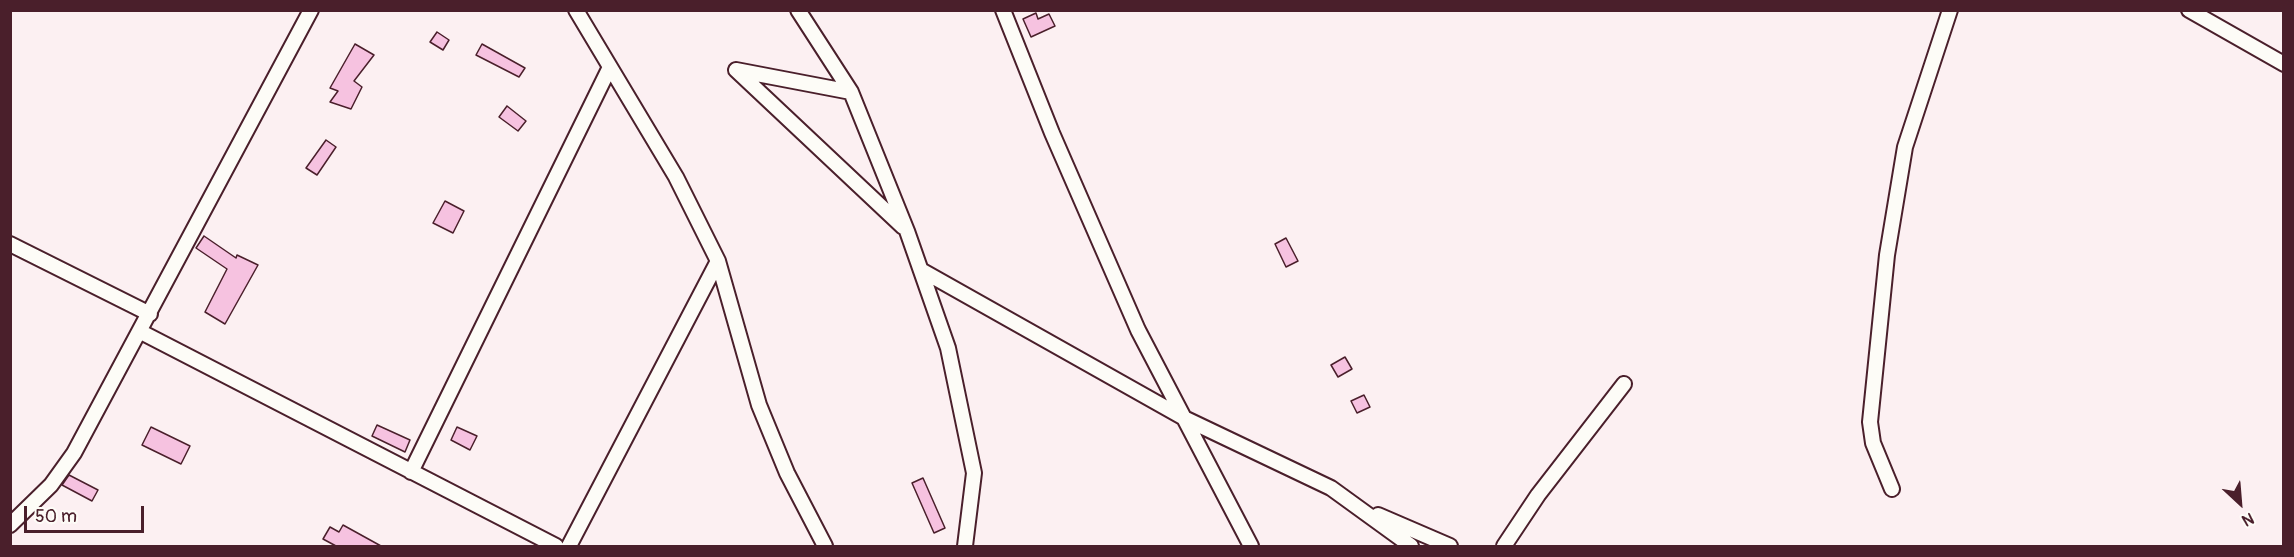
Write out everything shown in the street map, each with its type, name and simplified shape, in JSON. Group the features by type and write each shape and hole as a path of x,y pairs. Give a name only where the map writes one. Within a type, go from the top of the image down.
{"street":[{"path":"10,525 51,485 74,453 141,332 311,10"},
{"path":"576,10 609,69 676,177 718,261 759,405 787,473 825,546"},
{"path":"798,10 851,92 907,231 948,348 974,473 966,546"},
{"path":"1003,10 1052,133 1138,330 1251,546"},
{"path":"1893,489 1873,443 1870,422 1887,255 1905,147 1950,10"},
{"path":"2189,10 2283,64"},
{"path":"411,472 609,69"},
{"path":"851,92 736,70 907,231"},
{"path":"10,244 150,314"},
{"path":"569,546 718,261"},
{"path":"921,270 1184,418 1331,488 1411,546"},
{"path":"141,332 556,546"},
{"path":"1504,546 1538,495 1624,384"},
{"path":"1357,506 1450,546"}],"building":[{"path":"1036,13 1038,19 1049,14 1055,26 1031,37 1023,19"},
{"path":"437,32 449,40 443,50 430,42"},
{"path":"355,44 374,55 354,81 362,87 351,109 330,102 338,91 330,88"},
{"path":"482,44 525,68 519,77 476,55"},
{"path":"507,106 526,121 518,131 499,117"},
{"path":"326,140 336,147 317,175 306,168"},
{"path":"445,201 464,211 453,233 433,223"},
{"path":"204,236 236,258 237,255 258,265 225,324 205,312 227,269 196,248"},
{"path":"1286,238 1298,261 1286,267 1275,244"},
{"path":"1345,357 1352,369 1338,377 1331,365"},
{"path":"1364,395 1370,407 1357,413 1351,401"},
{"path":"377,425 410,440 405,452 372,436"},
{"path":"151,427 190,446 181,464 142,445"},
{"path":"457,427 477,436 470,450 451,440"},
{"path":"69,475 98,490 92,501 62,485"},
{"path":"923,478 945,528 934,533 912,483"},
{"path":"343,525 381,546 336,546 323,539 330,527 339,532"}]}
